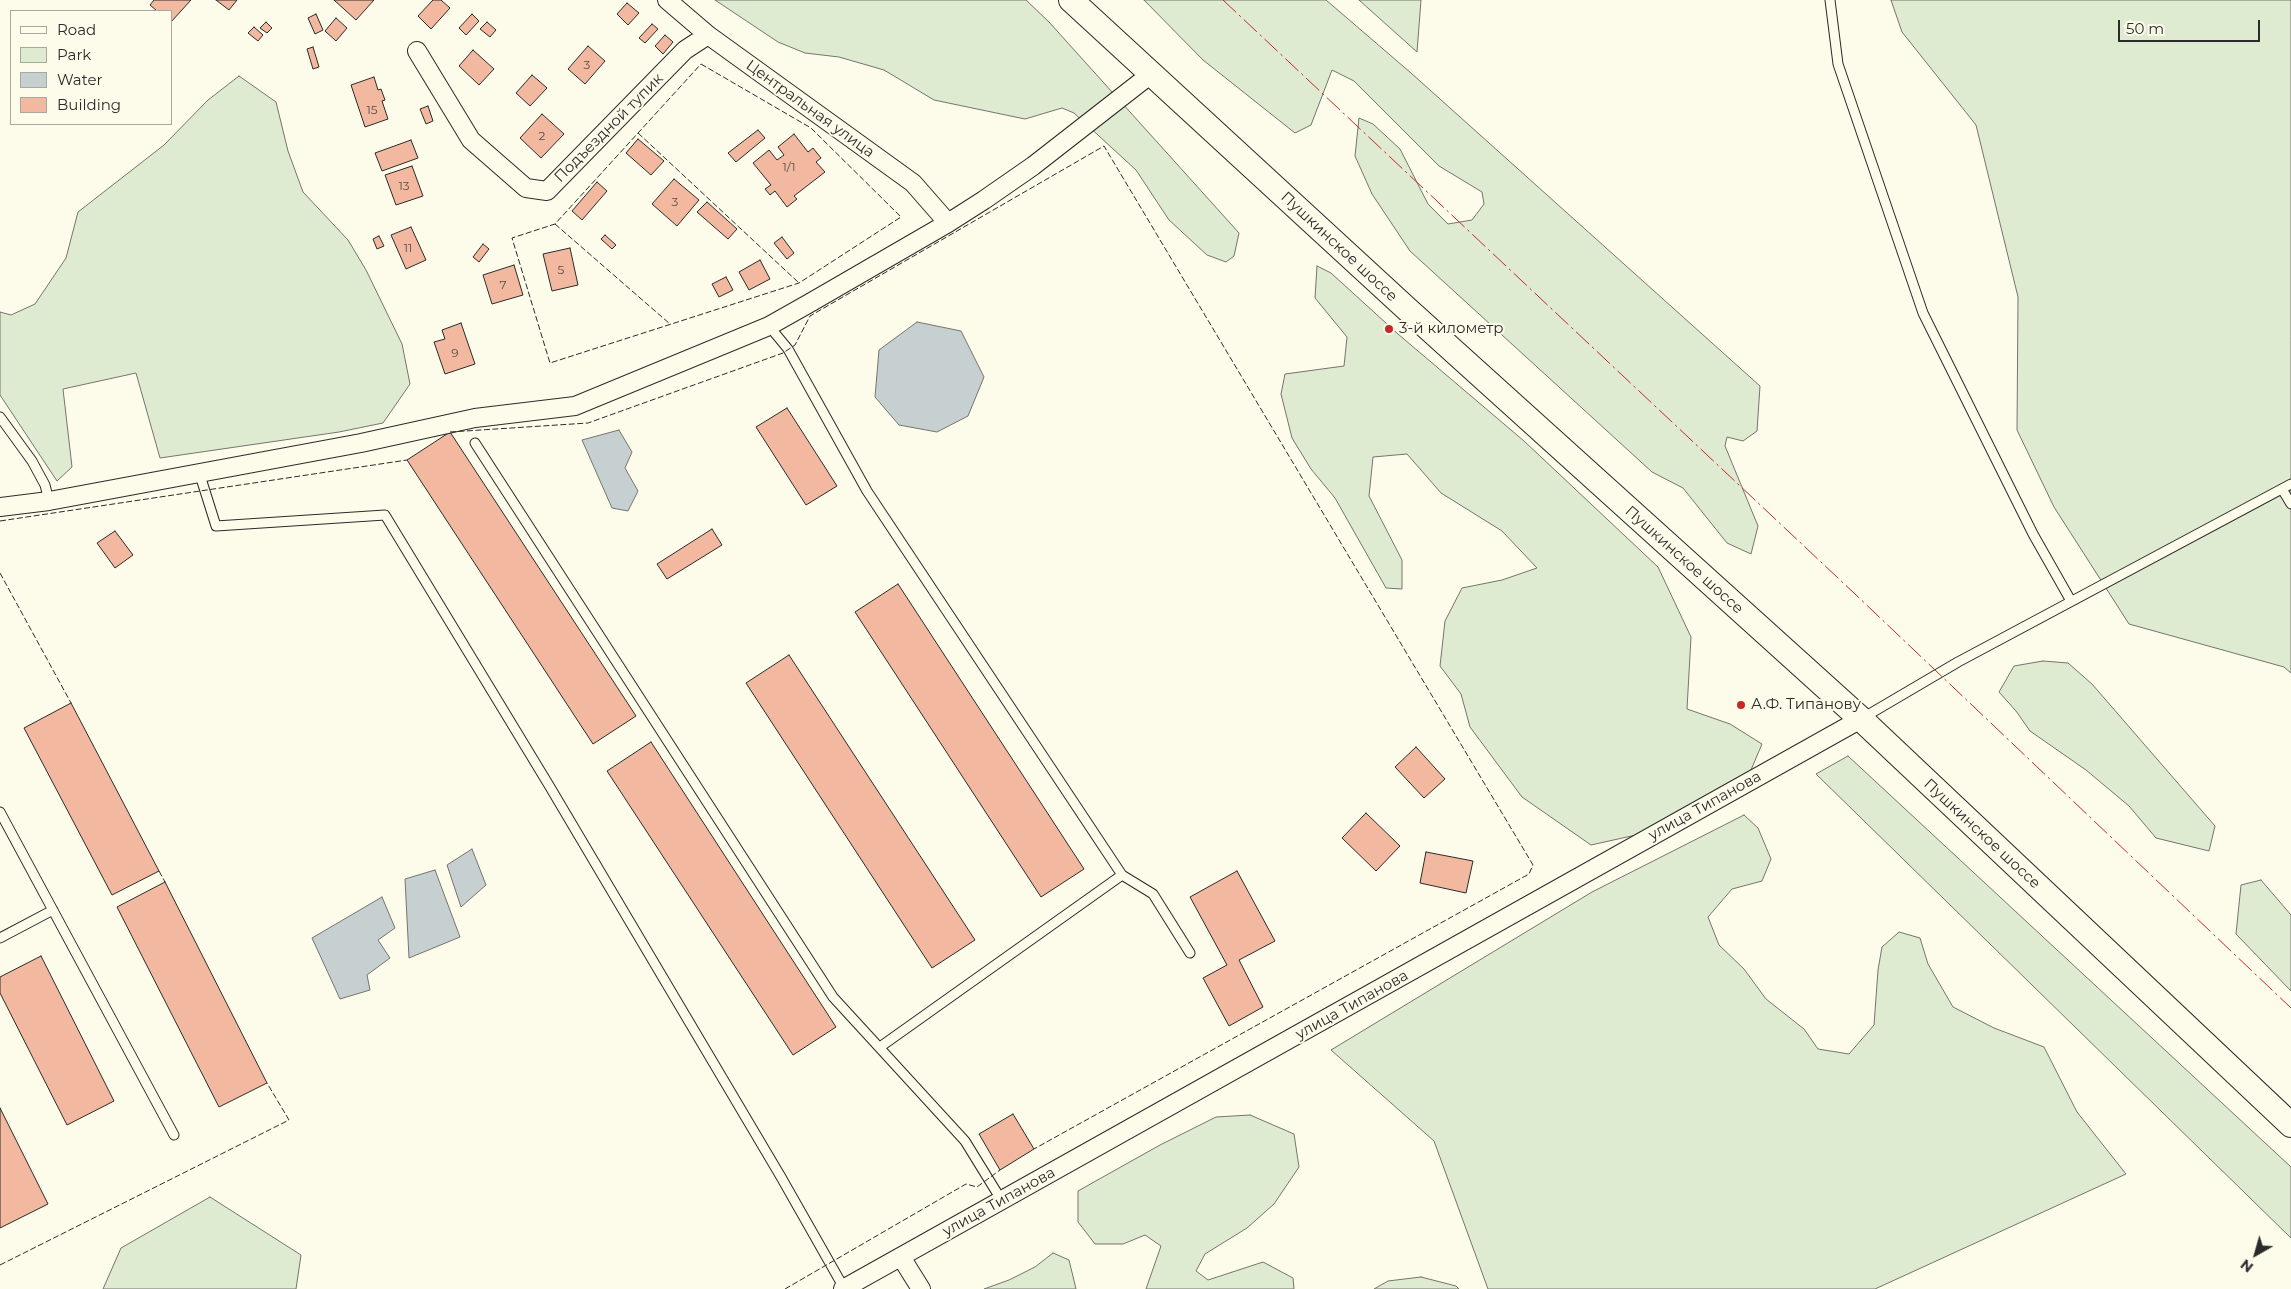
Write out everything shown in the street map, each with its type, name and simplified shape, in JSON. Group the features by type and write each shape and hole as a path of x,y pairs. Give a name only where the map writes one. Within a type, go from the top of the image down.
{"main road":[{"name":"Пушкинское шоссе","path":"1072,0 1407,310 1861,719 2291,1125"}],"street":[{"name":"Центральная улица","path":"667,0 708,35 913,183 948,223"},
{"name":"Подъездной тупик","path":"417,51 471,140 526,188 547,191 686,50 708,35"},
{"path":"0,507 49,501 361,443 475,418 576,406 769,326 948,223 1041,160 1150,74"},
{"name":"улица Типанова","path":"843,1289 1861,719"},
{"path":"901,1257 921,1289"}],"lane":[{"path":"1830,0 1838,64 1923,313 2033,534 2071,601"},
{"path":"769,326 788,349 867,491 1122,875 1153,894 1190,953"},
{"path":"2,421 32,461 45,485 49,501"},
{"path":"475,443 832,997 965,1141 1002,1201"},
{"path":"199,472 216,526 385,515 550,787 781,1177 843,1289"},
{"path":"1861,719 1958,662 2291,484"},
{"path":"2282,489 2291,504"},
{"path":"0,812 174,1135"},
{"path":"880,1047 1122,875"},
{"path":"0,938 53,910"}],"green space":[{"path":"715,0 1026,0 1049,22 1239,233 1234,256 1226,262 1207,255 1169,220 1136,170 1074,113 1062,108 1025,119 934,100 884,70 839,57 805,53 778,42"},
{"path":"1144,0 1326,0 1411,73 1760,386 1757,431 1743,441 1727,437 1725,446 1758,526 1751,554 1727,543 1683,488 1652,472 1410,251 1372,194 1355,156 1359,118 1373,124 1400,149 1428,204 1448,224 1472,220 1484,204 1482,192 1439,166 1354,81 1332,70 1311,125 1295,133 1203,60"},
{"path":"1359,0 1421,0 1417,52"},
{"path":"1891,0 2291,0 2291,673 2284,667 2129,624 2054,507 2017,430 2018,297 1976,125 1902,32"},
{"path":"239,76 276,102 288,151 303,192 348,240 366,270 402,344 410,384 383,423 339,432 160,458 136,373 63,389 72,467 57,481 0,395 0,312 11,315 35,304 66,258 78,212 164,145 208,100"},
{"path":"1317,266 1331,273 1398,334 1524,441 1658,567 1691,637 1687,709 1730,724 1762,744 1745,784 1636,835 1591,845 1522,797 1470,727 1461,694 1440,666 1445,621 1462,588 1502,580 1537,568 1502,531 1441,493 1407,454 1373,457 1369,496 1402,560 1402,589 1386,588 1335,498 1311,469 1292,438 1281,394 1285,374 1344,366 1347,337 1315,298"},
{"path":"2043,661 2068,663 2092,684 2215,826 2209,851 2156,838 2129,806 2086,770 2030,731 1999,692 2014,666"},
{"path":"1848,756 2291,1167 2291,1238 1816,774"},
{"path":"1744,815 1758,828 1771,859 1762,881 1732,889 1708,917 1719,945 1744,969 1766,999 1804,1029 1818,1049 1849,1054 1874,1025 1878,970 1882,947 1899,932 1920,938 1928,964 1953,1007 1994,1028 2044,1047 2077,1112 2126,1174 1875,1289 1488,1289 1434,1141 1331,1050 1592,892"},
{"path":"2261,880 2291,915 2291,991 2236,934 2241,885"},
{"path":"1250,1115 1294,1134 1299,1167 1274,1204 1247,1228 1205,1254 1196,1271 1208,1280 1263,1262 1293,1278 1294,1289 1146,1289 1161,1246 1145,1235 1123,1244 1095,1244 1078,1222 1078,1191 1160,1145 1216,1117"},
{"path":"210,1197 301,1255 296,1289 103,1289 121,1248"},
{"path":"1053,1253 1069,1260 1076,1289 984,1289 1009,1280 1035,1267"},
{"path":"1421,1277 1456,1286 1459,1289 1374,1289 1388,1281"}],"water":[{"path":"917,322 961,331 984,377 968,416 937,432 899,425 875,397 879,350"},
{"path":"619,430 632,452 625,468 638,491 628,511 612,508 582,440"},
{"path":"472,849 486,885 461,907 447,865"},
{"path":"435,870 460,937 409,958 405,879"},
{"path":"382,897 395,928 378,940 390,958 367,975 370,990 340,999 312,938"}],"building":[{"path":"154,0 191,0 172,21 172,10 156,10 150,5"},
{"path":"216,0 237,0 229,10"},
{"path":"334,0 374,0 356,20"},
{"path":"433,0 441,0 450,8 431,29 418,16"},
{"path":"627,3 639,13 628,25 617,14"},
{"path":"316,14 323,30 315,34 308,18"},
{"path":"472,14 479,21 466,35 459,28"},
{"path":"336,18 347,28 336,41 325,31"},
{"path":"266,22 272,28 267,33 260,28"},
{"path":"487,22 496,30 490,37 480,29"},
{"path":"652,24 658,29 645,43 639,38"},
{"path":"254,27 263,35 258,41 248,33"},
{"path":"665,35 673,42 663,54 655,46"},
{"path":"588,46 605,61 585,84 568,69"},
{"path":"313,47 319,67 313,69 307,49"},
{"path":"473,50 494,69 479,85 459,66"},
{"path":"532,75 547,88 530,106 516,93"},
{"path":"374,77 378,90 381,89 385,100 382,101 388,119 365,127 351,85"},
{"path":"428,106 433,121 426,124 420,109"},
{"path":"542,114 564,134 541,158 520,138"},
{"path":"758,130 765,138 736,162 728,153"},
{"path":"794,134 808,152 813,148 821,158 816,162 825,172 794,196 797,199 787,207 775,191 770,195 765,189 771,185 753,163 769,150 777,160 784,155 778,147"},
{"path":"638,139 664,161 651,175 626,153"},
{"path":"411,140 418,158 382,171 375,153"},
{"path":"412,166 423,196 396,205 385,175"},
{"path":"674,179 699,200 677,226 652,204"},
{"path":"597,182 607,191 582,220 572,211"},
{"path":"707,202 737,229 728,239 697,212"},
{"path":"411,227 426,260 406,269 391,235"},
{"path":"605,235 616,245 612,249 601,239"},
{"path":"379,236 384,246 377,249 373,239"},
{"path":"782,237 794,253 787,259 774,243"},
{"path":"483,244 489,249 479,262 473,257"},
{"path":"570,248 578,285 552,291 543,254"},
{"path":"760,260 770,279 749,290 739,272"},
{"path":"514,265 523,295 492,304 483,275"},
{"path":"726,277 733,290 719,297 712,284"},
{"path":"461,323 475,364 445,374 434,342 445,339 442,330"},
{"path":"787,408 837,486 806,505 756,427"},
{"path":"450,432 636,716 593,744 407,460"},
{"path":"712,529 722,545 667,579 657,564"},
{"path":"115,531 133,555 115,568 97,543"},
{"path":"898,584 1084,869 1041,897 855,612"},
{"path":"789,655 975,940 932,968 746,683"},
{"path":"71,703 159,871 112,895 24,728"},
{"path":"651,742 836,1027 793,1055 607,771"},
{"path":"1416,747 1445,779 1424,798 1395,767"},
{"path":"1366,813 1400,846 1376,871 1342,838"},
{"path":"1426,852 1473,861 1466,893 1420,883"},
{"path":"1237,871 1275,941 1239,960 1263,1007 1229,1026 1203,978 1227,965 1190,897"},
{"path":"165,882 267,1083 219,1107 117,907"},
{"path":"41,956 114,1101 67,1125 0,993 0,977"},
{"path":"0,1108 48,1204 0,1228"},
{"path":"1013,1114 1034,1149 1000,1170 979,1134"}],"fence":[{"path":"701,64 811,128 901,217 799,283 550,363 512,238 555,224 701,64"},
{"path":"638,133 799,283"},
{"path":"450,432 588,423 783,353 795,345 810,316 1104,146 1533,865 1529,874 1034,1149"},
{"path":"555,224 670,324"},
{"path":"0,521 407,460"},
{"path":"0,573 71,703"},
{"path":"159,871 165,882"},
{"path":"0,1265 289,1120 267,1083"},
{"path":"785,1289 966,1184 977,1187 1000,1170"}],"power":[{"path":"1223,0 1855,594 2291,1008"}],"place":[{"name":"3-й километр","path":"1389,329"},
{"name":"А.Ф. Типанову","path":"1741,705"}]}
